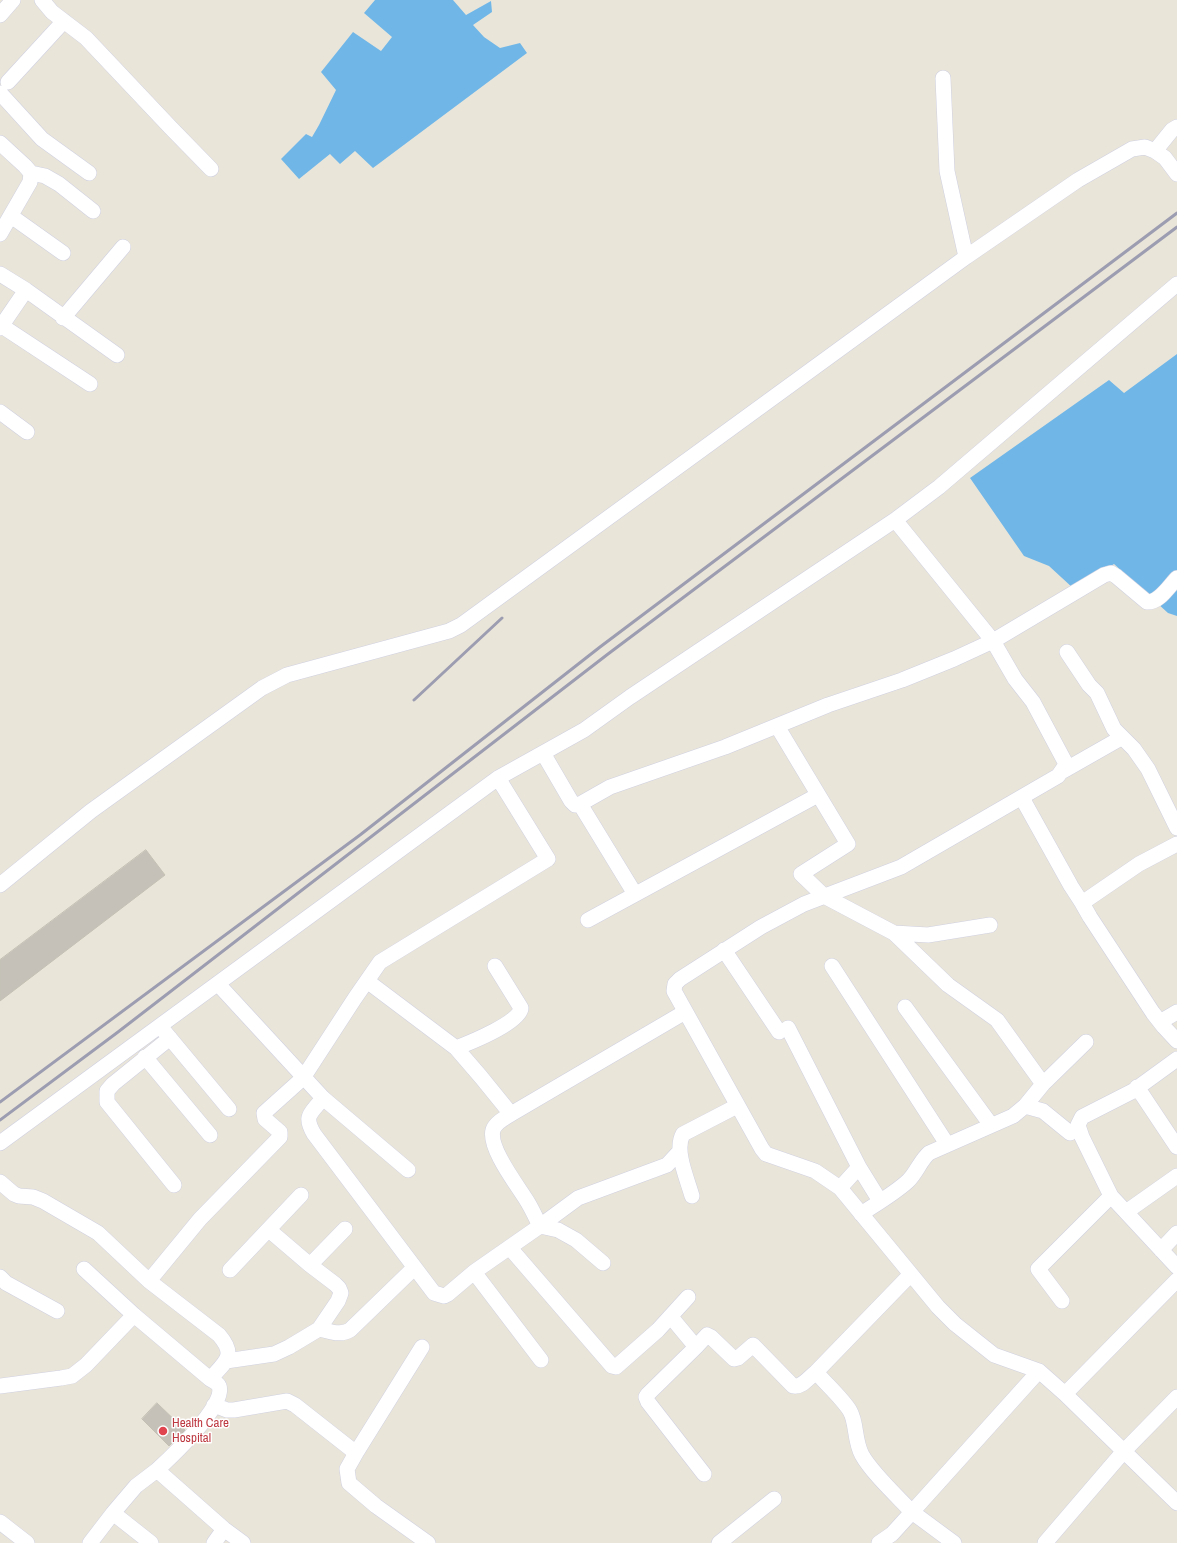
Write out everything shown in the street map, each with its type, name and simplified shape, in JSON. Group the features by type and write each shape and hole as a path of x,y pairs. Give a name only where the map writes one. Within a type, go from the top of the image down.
{"street":[{"path":"0,15 13,0"},
{"path":"42,0 52,12 86,38 211,169"},
{"path":"64,21 2,86 42,139 89,173"},
{"path":"943,78 947,171 966,257"},
{"path":"1155,151 1164,138 1177,127"},
{"path":"0,143 31,173 45,176 59,184 93,211"},
{"path":"0,885 92,811 262,688 287,676 449,631 461,625 966,257 1078,180 1132,148 1145,147 1155,151 1165,158 1177,174"},
{"path":"0,234 30,182 31,173"},
{"path":"11,216 64,253"},
{"path":"63,318 123,247"},
{"path":"0,274 26,290 63,318 117,355"},
{"path":"0,1144 498,778 584,730 630,697 895,520 939,487 1177,284"},
{"path":"26,290 1,327 90,384"},
{"path":"0,412 26,432"},
{"path":"895,520 993,641 1015,679 1033,702 1066,766 1058,776 901,867 804,904 760,927 680,978 675,984 674,991 737,1106 766,1154 815,1171 840,1188 852,1201 910,1275 955,1324 994,1355 1039,1371 1065,1394 1177,1503"},
{"path":"543,753 571,801 575,805 580,804 610,787 725,747 828,704 902,680 954,659 993,641 1104,575 1110,573 1116,576 1147,602 1155,600 1177,578"},
{"path":"1067,652 1089,685 1097,693 1114,729 1121,738 1134,749 1148,769 1177,828"},
{"path":"777,726 848,844 801,874 824,896 894,933 948,984 997,1020 1043,1084"},
{"path":"1062,771 1121,738"},
{"path":"149,1281 200,1219 280,1138 280,1132 265,1119 264,1113 303,1078 380,962 548,859 498,778"},
{"path":"588,920 818,795"},
{"path":"1022,798 1090,917 1160,1022 1177,1040"},
{"path":"580,804 635,894"},
{"path":"1082,903 1139,864 1177,844"},
{"path":"894,933 928,936 990,925"},
{"path":"724,950 784,1030 859,1167 880,1201"},
{"path":"456,1048 488,1035 517,1017 521,1012 521,1008 495,966"},
{"path":"832,966 947,1144"},
{"path":"367,980 456,1048 511,1114"},
{"path":"218,984 323,1098 408,1170"},
{"path":"905,1007 991,1125"},
{"path":"540,1226 528,1202 504,1165 494,1145 492,1136 493,1128 496,1124 511,1114 685,1012"},
{"path":"1160,1022 1177,1012"},
{"path":"160,1026 228,1108"},
{"path":"170,1038 113,1084 107,1091 107,1102 174,1185"},
{"path":"861,1214 908,1181 914,1174 923,1158 929,1153 1013,1116 1025,1106 1043,1084 1086,1042"},
{"path":"145,1058 210,1135"},
{"path":"1177,1059 1137,1087 1082,1117 1078,1125 1082,1137 1111,1196 1177,1267"},
{"path":"1137,1087 1177,1147"},
{"path":"323,1098 308,1118 308,1123 314,1134 414,1268 434,1293 440,1296 448,1294 474,1272 510,1248 578,1198 667,1165 679,1152"},
{"path":"692,1196 679,1152 679,1140 682,1134 737,1106"},
{"path":"1025,1106 1043,1112 1070,1133"},
{"path":"840,1188 859,1167"},
{"path":"1126,1212 1177,1176"},
{"path":"0,1182 14,1194 33,1197 43,1201 98,1233 149,1281 219,1335 228,1349 228,1355 226,1361 210,1379"},
{"path":"230,1270 301,1195"},
{"path":"1062,1302 1038,1269 1111,1196"},
{"path":"540,1226 558,1230 576,1240 603,1263"},
{"path":"310,1265 345,1229"},
{"path":"226,1361 274,1354 289,1347 319,1329 338,1301 341,1293 335,1284 269,1230"},
{"path":"1161,1250 1177,1233"},
{"path":"510,1248 612,1366 616,1366 644,1343 671,1317 688,1297"},
{"path":"319,1329 344,1334 350,1330 414,1268"},
{"path":"84,1269 134,1314 220,1387 220,1392 208,1416 183,1445 157,1470 136,1486 90,1543"},
{"path":"474,1272 541,1360"},
{"path":"704,1474 648,1402 646,1397 707,1335 734,1359 738,1358 753,1345 793,1386 801,1385 816,1372 910,1275"},
{"path":"0,1277 6,1282 57,1311"},
{"path":"1065,1394 1177,1280"},
{"path":"0,1386 72,1376 86,1365 134,1314"},
{"path":"671,1317 696,1346"},
{"path":"422,1347 347,1469 349,1483 376,1506 428,1543"},
{"path":"879,1543 892,1534 1039,1371"},
{"path":"816,1372 850,1411 854,1424 856,1442 862,1455 870,1465 912,1512 954,1543"},
{"path":"1046,1542 1124,1451 1177,1397"},
{"path":"214,1405 226,1410 234,1410 287,1401 295,1405 356,1453"},
{"path":"157,1470 224,1530 243,1543"},
{"path":"719,1543 774,1498"},
{"path":"113,1513 151,1543"},
{"path":"0,1522 27,1543"},
{"path":"214,1543 224,1530"}],"water":[{"path":"375,0 453,0 466,15 491,1 492,12 473,25 484,37 500,48 520,43 527,53 373,168 355,151 340,164 330,154 299,179 281,159 306,134 312,137 336,90 321,72 353,32 381,51 392,37 364,13"},
{"path":"1177,354 1177,616 1168,613 1114,564 1074,589 1049,566 1024,556 970,478 1109,380 1124,393"}],"building":[{"path":"146,850 165,875 0,1001 0,960"},
{"path":"157,1403 185,1430 169,1446 142,1419"}],"railway":[{"path":"0,1102 360,835 600,647 1177,213"},
{"path":"0,1120 118,1032 608,654 1177,227"},
{"path":"414,700 502,618"}],"place":[{"name":"Health Care Hospital","path":"163,1431"}]}
